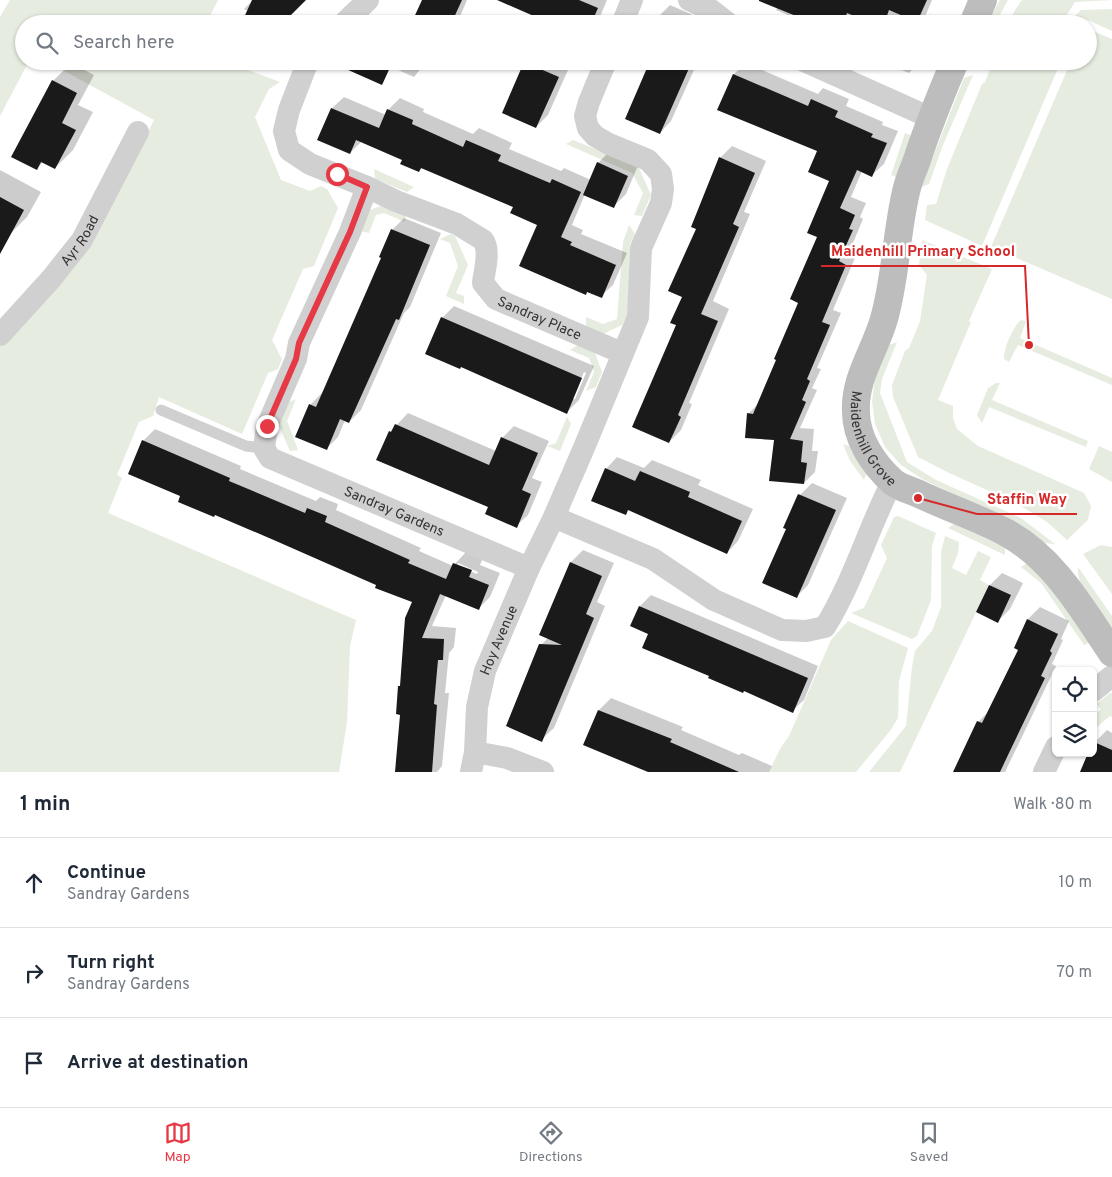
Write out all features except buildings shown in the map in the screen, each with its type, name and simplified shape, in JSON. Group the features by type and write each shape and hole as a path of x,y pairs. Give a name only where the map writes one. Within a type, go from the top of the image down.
{"street":[{"path":"352,15 368,0"},
{"path":"626,15 632,0"},
{"path":"689,0 717,15"},
{"path":"977,15 983,0"},
{"path":"264,448 267,426 296,359 299,343 350,232 367,187 310,164 289,150 284,131 289,110 305,70"},
{"name":"Hoy Avenue","path":"473,762 477,707 485,671 586,443 638,317 641,248 662,203 661,174 648,160 609,144 595,136 588,128 585,116 603,70"},
{"path":"824,70 931,118"},
{"name":"Maidenhill Grove","path":"951,70 931,118 906,191 890,298 883,322 864,368 857,395 858,431 864,446 892,482 1006,532 1030,548 1047,564 1070,591 1112,653"},
{"name":"Ayr Road","path":"0,335 82,240 138,132"},
{"name":"Sandray Place","path":"367,187 396,201 457,224 483,240 487,250 483,283 496,299 622,353"},
{"name":"Sandray Gardens","path":"264,448 270,458 529,568"},
{"path":"554,517 653,559 714,600 782,630 806,630 825,626 836,609 892,482"},
{"path":"1097,688 1112,676"},
{"path":"1044,772 1052,755"},
{"path":"473,762 507,758 543,772"}],"lane":[{"name":"Sandray Gardens","path":"161,410 246,446 264,448"}],"shaded area":[{"path":"10,0 218,0 210,15 15,15 15,70 24,70 0,116 0,17"},
{"path":"1000,0 1008,0 1000,15 992,15"},
{"path":"1022,0 1112,0 1075,2 1067,15 1012,15"},
{"path":"1112,9 1112,31 1097,24 1097,15 1076,15 1081,10"},
{"path":"1097,33 1112,39 1112,299 991,247 1067,70 1097,70"},
{"path":"62,70 248,70 280,82 269,89 255,117 281,180 310,191 321,186 327,189 338,208 314,266 303,269 272,340 282,359 278,369 268,373 242,434 159,397 153,416 139,422 117,475 122,478 108,513 356,620 350,646 347,722 339,772 0,772 0,346 95,238 154,120"},
{"path":"990,70 1057,70 982,246 925,220 927,205 936,204 947,169 982,84 985,82"},
{"path":"973,75 943,145 929,184 921,187 964,78"},
{"path":"905,133 912,136 897,177 891,175"},
{"path":"573,140 638,166 651,195 642,216 634,215 643,193 632,173 566,144"},
{"path":"374,169 414,187 407,192 375,179"},
{"path":"383,205 406,215 405,222 384,213 376,215 369,233 360,231 370,210"},
{"path":"629,225 635,234 630,244 628,314 622,325 603,334 586,326 586,317 603,324 617,319 623,242"},
{"path":"451,234 455,236 468,265 456,293 464,296 464,304 446,296 458,266 450,243 440,239"},
{"path":"922,240 992,269 938,400 953,406 953,418 957,429 978,446 1084,493 1091,506 1088,520 1067,540 1047,522 1016,503 918,457 893,397 892,385 905,351 909,348 920,321 927,275 919,265"},
{"path":"1021,320 1026,321 1020,338 1112,378 1112,385 1018,345 1009,362 1004,359 1009,338"},
{"path":"897,342 882,379 880,393 907,462 936,480 1021,518 1055,544 1045,543 1012,521 924,480 901,465 885,447 875,424 872,402 875,377 889,345"},
{"path":"578,345 595,353 602,372 596,387 586,391 594,372 589,358 570,350"},
{"path":"996,383 1000,383 992,400 1088,441 1086,447 989,407 982,423 977,415 988,388"},
{"path":"296,399 287,421 298,450 290,451 278,424 287,403"},
{"path":"567,417 571,424 560,451 547,446 556,443"},
{"path":"843,444 852,447 867,472 864,480 850,461"},
{"path":"1099,446 1112,452 1112,482 1089,469"},
{"path":"898,516 936,533 932,546 931,600 917,636 912,639 851,613 864,608 887,558 881,545 894,517"},
{"path":"954,524 1005,547 1005,555 948,528"},
{"path":"945,536 959,542 958,553 952,568 966,575 978,551 991,557 980,580 989,585 900,772 869,772 906,726 915,651 932,631 941,607 941,552"},
{"path":"1101,545 1112,547 1112,594 1083,554"},
{"path":"1027,563 1046,578 1090,642 1084,645 1041,583 1021,567"},
{"path":"1078,567 1112,616 1112,627 1084,591 1078,575"},
{"path":"848,621 908,648 899,681 898,718 890,731 856,772 769,772 780,749 789,736 831,640"},
{"path":"1112,693 1112,717 1110,716 1097,727 1097,713 1101,709 1097,703"}],"place":[{"name":"Maidenhill Primary School","path":"1029,345"},
{"name":"Staffin Way","path":"918,498"}],"route":[{"path":"267,426 296,359 299,343 350,232 367,187 337,174"}]}
